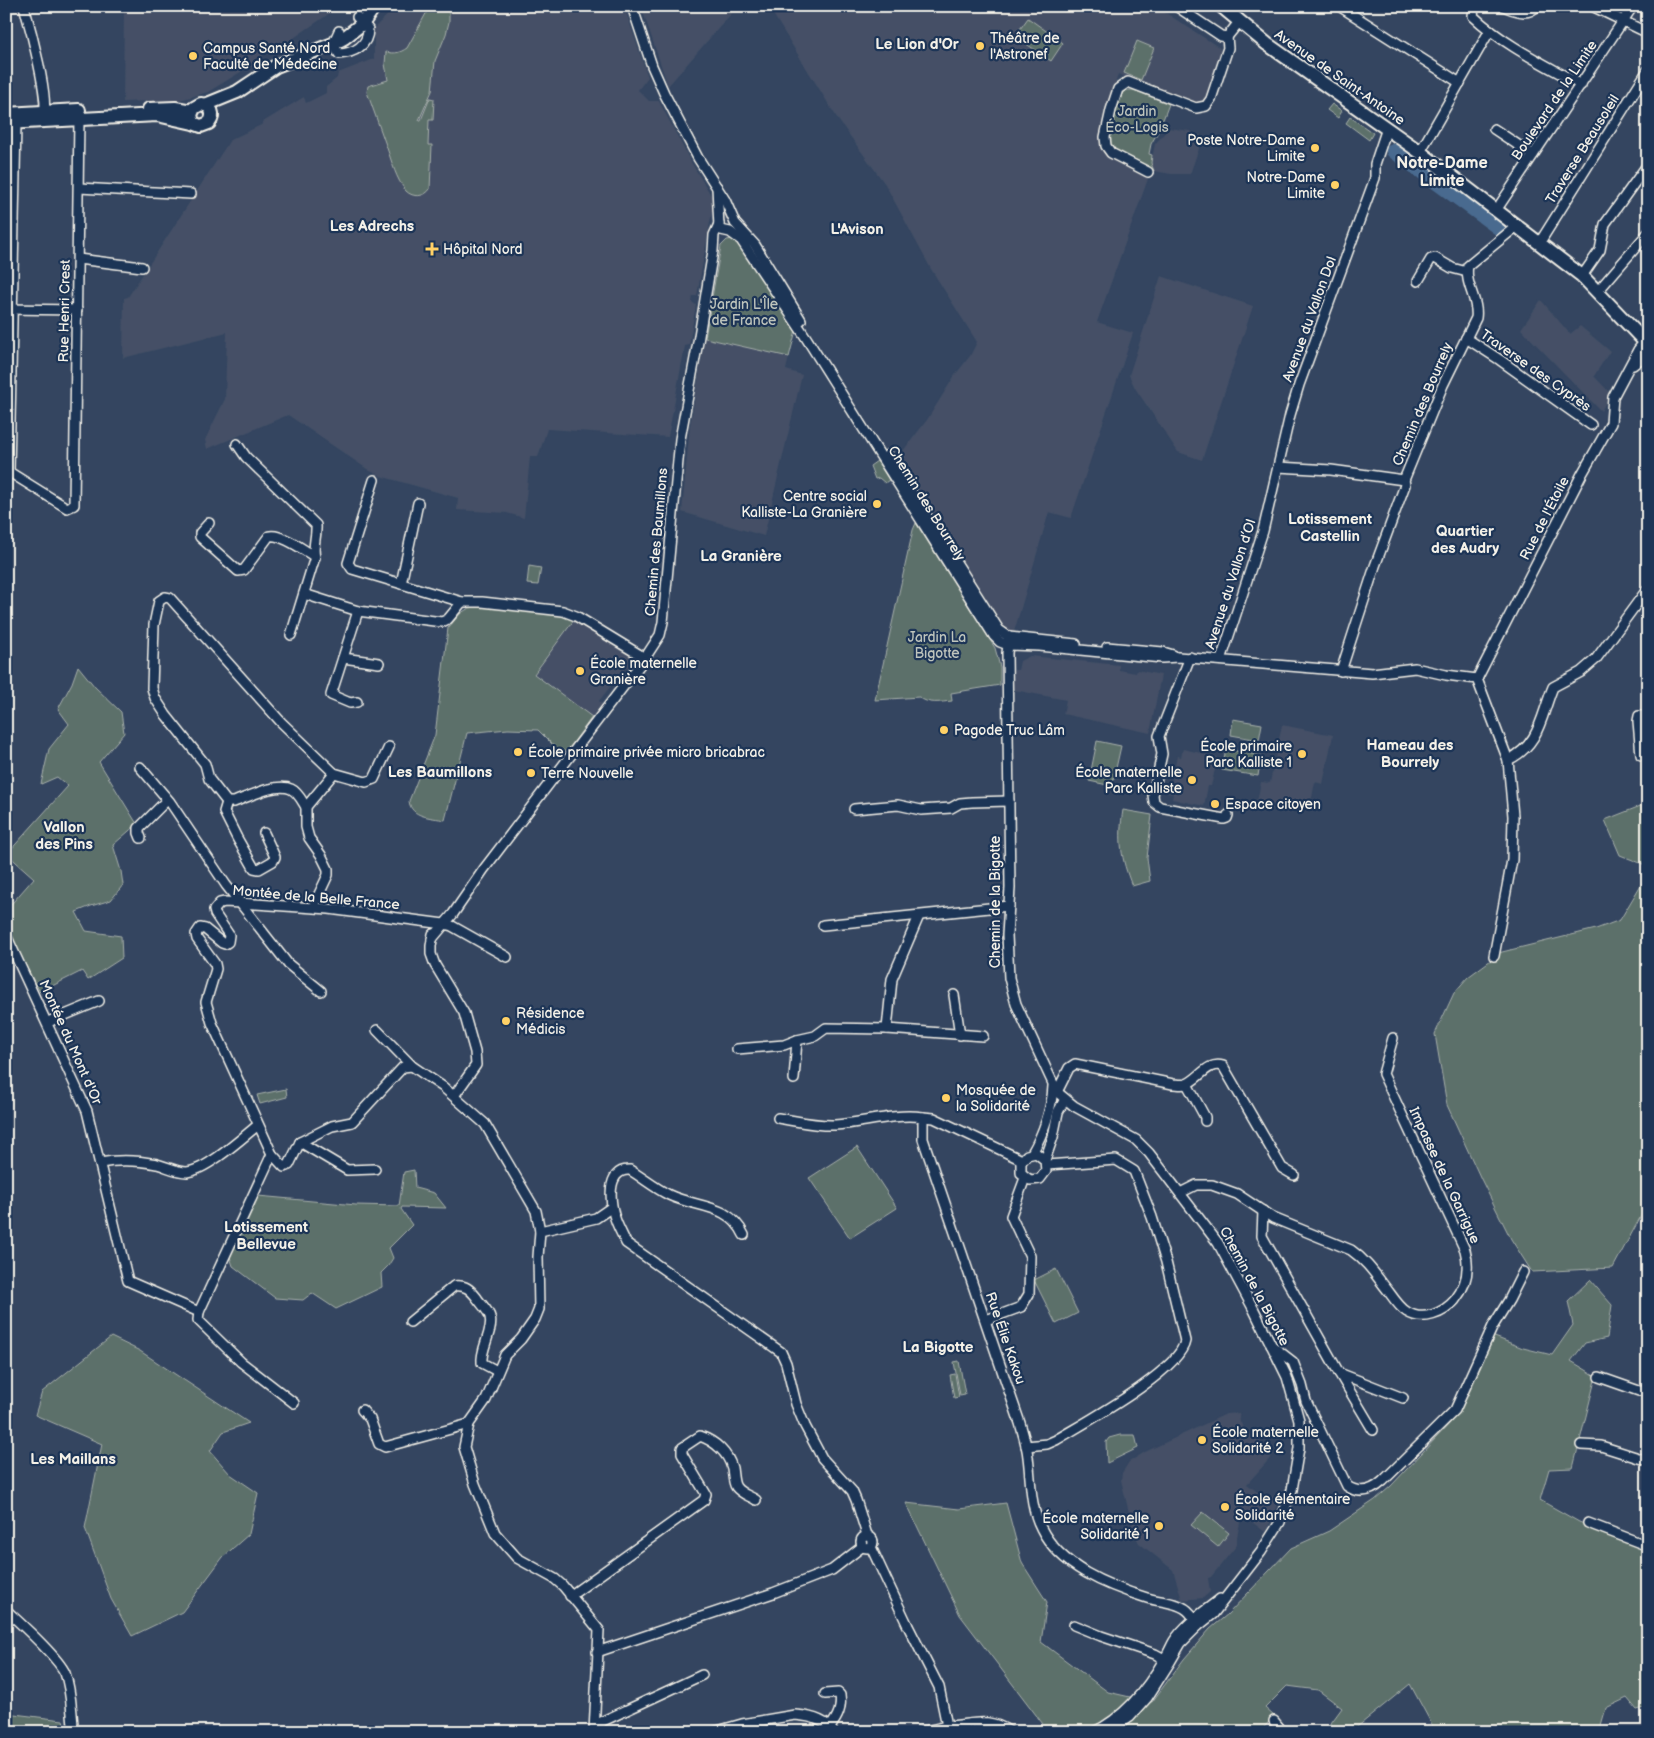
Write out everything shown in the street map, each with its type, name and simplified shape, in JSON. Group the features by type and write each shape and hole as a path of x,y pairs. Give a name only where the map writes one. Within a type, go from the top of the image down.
{"street":[{"path":"9,120 38,118 43,116 46,111 24,6"},
{"name":"Chemin des Bourrely","path":"632,6 652,66 664,93 698,158 718,187 733,221 755,246 999,630 1008,641"},
{"path":"1176,6 1210,31 1227,37"},
{"path":"1338,6 1460,82"},
{"path":"1474,6 1473,16 1490,30 1523,52 1581,85"},
{"path":"1503,6 1520,12 1534,10 1536,6"},
{"path":"1592,6 1648,33"},
{"name":"Boulevard de la Limite","path":"1496,209 1633,6"},
{"path":"193,117 197,106 209,109 276,66 344,38 374,7"},
{"name":"Avenue de Saint-Antoine","path":"1228,8 1239,22 1267,44 1385,131 1420,152 1540,242 1598,291 1647,346"},
{"path":"248,85 274,61 308,48 360,20"},
{"path":"1148,172 1111,153 1106,146 1105,136 1118,89 1128,82 1196,108 1206,106 1211,99 1228,48 1227,37 1239,22"},
{"path":"1420,152 1490,30"},
{"path":"333,44 339,31"},
{"name":"Traverse Beausoleil","path":"1540,242 1648,70"},
{"path":"31,114 40,102 42,85"},
{"path":"9,120 46,111 176,108 193,117 201,126 206,126 211,121 209,109"},
{"path":"9,120 156,115 193,117"},
{"name":"Rue Henri Crest","path":"8,471 67,508 74,505 79,118"},
{"path":"8,471 9,120"},
{"path":"1494,129 1533,155"},
{"name":"Avenue du Vallon Dol","path":"1267,517 1288,422 1299,385 1375,178 1375,164 1385,131"},
{"path":"1582,276 1600,250 1605,224 1648,164"},
{"path":"718,187 719,222 722,230 729,232 734,228 733,221 728,216 723,217 719,222"},
{"path":"79,188 191,194"},
{"name":"Chemin des Baumillons","path":"454,1096 476,1065 475,1052 464,1013 435,965 431,954 432,939 441,924 645,658 660,635 663,622 680,439 698,342 714,235 719,222"},
{"path":"1418,281 1431,258 1435,258 1452,268 1467,272 1468,266 1518,225"},
{"name":"Chemin des Bourrely","path":"729,232 741,240 805,336 994,636 1000,642 1008,641"},
{"name":"Chemin des Baumillons","path":"713,251 729,232"},
{"path":"1598,291 1648,233"},
{"path":"78,259 142,267"},
{"name":"Chemin des Bourrely","path":"1341,671 1375,566 1405,485 1404,480 1443,385 1476,318 1477,310 1467,272"},
{"path":"9,308 77,310"},
{"name":"Traverse des Cyprès","path":"1466,338 1517,372 1591,426"},
{"name":"Rue de l'Étoile","path":"1477,679 1582,474 1611,423 1613,396 1638,350 1647,346"},
{"path":"237,444 246,456 316,525 317,532 312,548 315,557 291,635"},
{"path":"1278,467 1331,470 1404,480"},
{"path":"374,480 348,563 352,569 462,602 482,602 563,611 576,616 645,658"},
{"path":"401,584 418,503"},
{"name":"Avenue du Vallon d’Ol","path":"1221,660 1267,517"},
{"path":"208,523 200,533 200,537 238,571 244,570 269,536 274,535 293,543 315,557"},
{"path":"1508,760 1516,756 1529,744 1536,734 1553,686 1581,672 1596,659 1646,591"},
{"path":"304,594 358,611 442,622 448,619 462,602"},
{"path":"264,833 275,857 274,861 259,869 254,868 224,812 226,802 209,779 205,764 155,698 152,688 154,625 159,601 165,597 170,598 282,722 334,773 366,782 374,779 390,747"},
{"path":"356,702 350,703 331,695 358,611"},
{"path":"1008,641 1163,652 1178,656 1341,671 1372,673 1414,668 1477,679 1508,760 1513,816 1512,860 1494,956"},
{"name":"Chemin de la Bigotte","path":"1008,641 1010,888 1007,935 1009,978 1016,1004 1055,1089 1065,1099 1136,1140 1149,1153 1218,1243 1288,1377 1299,1420 1299,1448 1292,1490 1280,1522 1261,1552 1213,1614 1196,1622 1142,1693 1125,1711 1106,1726 1094,1732"},
{"path":"1190,657 1159,736 1162,754 1153,795 1154,802 1160,807 1224,819 1227,818 1228,814"},
{"path":"343,658 379,663"},
{"path":"1641,755 1638,721 1639,716 1648,716"},
{"path":"140,767 167,800 226,885 288,964 322,991"},
{"path":"306,807 334,773"},
{"path":"226,802 234,802 281,786 292,789 297,794 306,807 306,827 309,838 328,868 328,875 313,908"},
{"path":"141,838 138,834 139,828 167,800"},
{"path":"854,809 898,805 921,810 951,808 972,802 1009,801"},
{"path":"321,892 324,902 329,909"},
{"name":"Montée de la Belle France","path":"272,1154 212,1023 206,1002 216,969 215,964 197,939 196,934 200,928 205,929 225,944 228,942 229,935 214,910 220,903 329,909 452,926 507,957"},
{"path":"823,925 1009,906"},
{"path":"887,1029 892,979 918,916"},
{"name":"Montée du Mont d'Or","path":"6,935 88,1110 128,1281 199,1312"},
{"path":"954,995 960,1035"},
{"path":"48,1022 99,1001"},
{"path":"737,1049 784,1045 815,1036 826,1028 887,1029 983,1036"},
{"path":"377,1030 412,1066 443,1086 485,1124 536,1211 540,1231 538,1309 535,1319 505,1355 486,1400 469,1424 464,1447 475,1484 495,1533 518,1558 555,1579 563,1586 599,1630 594,1732"},
{"name":"Impasse de la Garrigue","path":"1180,1193 1196,1185 1212,1184 1237,1194 1273,1218 1351,1250 1361,1257 1397,1303 1407,1312 1418,1316 1431,1316 1452,1303 1465,1284 1468,1261 1465,1250 1383,1074 1393,1038"},
{"path":"794,1079 796,1040"},
{"path":"1065,1099 1058,1112 1046,1162 1046,1170 1040,1179 1030,1180 1025,1178 1020,1170 1022,1160 1032,1153 1036,1146 1055,1089 1069,1068 1074,1064 1173,1084 1187,1084 1213,1066 1223,1066 1282,1168 1294,1175"},
{"path":"294,1403 241,1362 198,1320 199,1312 272,1154 281,1166 289,1165 300,1142 332,1126 352,1122 403,1067 412,1066"},
{"path":"1187,1084 1205,1117 1205,1121"},
{"path":"778,1118 820,1125 836,1125 900,1116 934,1118 1022,1160"},
{"name":"Rue Élie Kakou","path":"923,1117 924,1144 986,1320 1026,1446 1035,1514 1041,1528 1051,1545 1067,1560 1097,1578 1147,1598 1183,1607 1190,1612 1196,1622"},
{"path":"100,1163 129,1159 159,1165 176,1171 189,1172 204,1166 258,1125"},
{"path":"300,1142 347,1170 375,1169"},
{"path":"1026,1446 1047,1444 1056,1440 1133,1392 1170,1365 1183,1349 1185,1341 1166,1262 1152,1217 1134,1171 1116,1160 1046,1162 1039,1155 1032,1153"},
{"path":"744,1235 740,1225 723,1211 670,1195 630,1170 617,1173 611,1185 612,1207 626,1243 781,1352 786,1363 796,1404 805,1426 822,1458 852,1491 867,1535 861,1539 867,1547 940,1687 947,1726"},
{"path":"986,1320 1021,1307 1029,1294 1030,1256 1011,1216 1025,1178"},
{"path":"540,1231 596,1218 612,1207"},
{"path":"1263,1211 1262,1236 1373,1430"},
{"path":"1271,1344 1294,1362 1306,1401 1347,1486 1353,1490 1370,1490 1383,1481 1455,1410 1493,1326 1510,1300 1523,1272"},
{"path":"410,1322 454,1286 462,1285 470,1290 490,1317 490,1328 481,1358 482,1364 498,1371"},
{"path":"1339,1373 1403,1398"},
{"path":"1599,1377 1639,1391 1648,1391"},
{"path":"362,1410 370,1419 379,1444 385,1448 469,1424"},
{"path":"570,1596 704,1500 706,1494 682,1454 682,1448 700,1436 711,1440 720,1448 731,1465 735,1486 742,1493 756,1500"},
{"path":"1581,1445 1601,1446 1648,1460"},
{"path":"1588,1523 1648,1546"},
{"path":"597,1652 774,1593 832,1570 867,1547"},
{"path":"6,1610 53,1656 64,1672 74,1732"},
{"path":"1074,1625 1155,1654 1168,1661"},
{"name":"Chemin de la Bigotte","path":"1102,1732 1110,1730 1130,1717 1147,1698 1168,1661"},
{"path":"600,1732 600,1722 702,1675"},
{"path":"714,1732 742,1724 795,1715 824,1722 832,1729 840,1711 840,1696 838,1694 825,1694"},
{"path":"922,1732 983,1721 994,1723 1010,1732"},
{"path":"1274,1721 1283,1732"}],"shaded area":[{"name":"Campus Santé Nord Faculté de Médecine","path":"124,6 337,6 333,11 288,42 253,61 256,65 244,70 208,92 180,100 123,102"},
{"name":"Hôpital Nord","path":"397,6 624,6 648,77 638,90 649,101 659,101 691,162 714,200 697,296 693,296 692,302 696,305 689,345 685,346 668,437 547,429 538,457 530,457 524,518 507,513 457,510 458,498 380,476 288,415 207,449 205,440 225,399 227,332 123,358 124,298 128,297 230,140 263,124 263,122 304,97 306,103 326,93 326,87 337,78 338,73 374,59 374,28"},
{"path":"641,6 738,6 668,86"},
{"path":"768,6 1155,6 1220,48 1221,51 1204,102 1197,105 1118,74 1100,139 1104,152 1149,176 1097,322 1133,333 1071,518 1049,512 1014,632 1002,627 896,460 927,420 955,375 970,356 977,342 931,269 885,184 839,121"},
{"path":"1169,128 1190,131 1197,136 1203,137 1190,174 1171,174 1154,171 1151,163 1155,144"},
{"path":"1161,276 1253,306 1202,460 1178,452 1135,388 1129,375"},
{"path":"1541,300 1570,334 1580,326 1610,351 1594,376 1611,394 1601,411 1521,329"},
{"path":"705,338 789,357 786,370 802,375 764,536 682,512 690,425"},
{"name":"École maternelle Granière","path":"574,620 631,653 634,660 630,667 625,668 599,701 602,704 592,717 534,674"},
{"path":"1030,656 1119,665 1119,670 1136,673 1137,670 1161,675 1150,733 1063,714 1066,700 1014,690 1014,670 1018,670 1020,661"},
{"name":"École primaire Parc Kalliste 1","path":"1282,725 1333,735 1323,784 1315,782 1310,808 1290,804 1288,813 1256,806 1261,782 1270,783"},
{"name":"École maternelle Parc Kalliste","path":"1183,749 1218,757 1211,786 1208,786 1204,806 1172,799 1173,794 1167,793 1169,785 1171,785 1177,756 1181,757"},
{"path":"1239,1413 1240,1422 1244,1428 1274,1454 1247,1484 1264,1497 1278,1496 1275,1514 1265,1532 1248,1519 1243,1519 1240,1523 1237,1545 1211,1577 1208,1578 1210,1592 1203,1598 1182,1600 1173,1570 1139,1543 1134,1533 1121,1480 1122,1473 1129,1462 1145,1452 1226,1414"}],"green space":[{"path":"435,7 443,8 449,13 449,22 435,61 432,91 419,120 421,120 430,98 434,99 433,120 429,120 428,145 432,145 430,189 425,194 415,196 406,191 397,176 367,92 368,86 388,80 385,64 386,52 397,53 407,48 428,10"},
{"path":"1028,18 1063,43 1051,61 1015,36"},
{"path":"1137,41 1154,48 1141,80 1124,73"},
{"name":"Jardin Éco-Logis","path":"1133,90 1169,104 1159,130 1151,144 1149,154 1152,155 1151,163 1154,171 1118,152 1109,144 1110,125 1116,103 1123,92"},
{"path":"1332,104 1342,111 1338,118 1327,110"},
{"path":"1350,117 1373,133 1369,140 1346,123"},
{"name":"Jardin L'Île de France","path":"733,239 737,241 748,255 747,258 753,268 756,268 796,330 789,357 705,338 721,246 727,240"},
{"path":"877,461 889,480 885,483 879,478 875,479 870,466"},
{"name":"Jardin La Bigotte","path":"916,523 995,648 1000,667 1000,685 951,693 952,701 930,702 919,697 875,700"},
{"path":"529,566 541,568 538,585 527,584"},
{"path":"469,608 539,611 574,620 534,674 592,717 567,751 559,751 538,730 508,729 467,733 445,820 422,816 414,811 409,801 435,735 448,628 461,613"},
{"path":"78,666 95,687 121,712 124,733 99,762 137,824 113,845 123,885 111,900 76,912 86,931 121,936 122,958 88,980 82,971 40,992 14,941 6,910 34,878 7,854 68,786 57,777 41,784 49,749 69,724 58,709 72,683"},
{"path":"1233,719 1262,724 1259,740 1231,735"},
{"path":"1097,741 1121,746 1112,786 1089,781"},
{"path":"1226,749 1261,756 1258,776 1222,770"},
{"path":"1648,803 1648,866 1620,855 1605,820"},
{"path":"1123,810 1152,815 1147,858 1150,881 1132,886 1121,849"},
{"path":"1648,873 1648,1203 1613,1268 1532,1272 1511,1239 1447,1105 1435,1034 1454,993 1468,977 1498,953 1596,929 1620,920"},
{"path":"286,1089 287,1097 260,1104 257,1095"},
{"path":"857,1147 897,1208 850,1238 809,1178"},
{"path":"414,1170 415,1188 434,1193 446,1208 402,1207 401,1209 412,1225 389,1248 393,1258 381,1273 382,1287 336,1309 312,1293 303,1300 275,1298 233,1266 230,1257 258,1196 356,1205 399,1206 404,1172"},
{"path":"1056,1269 1078,1313 1056,1324 1034,1280"},
{"path":"1590,1280 1612,1305 1607,1338 1585,1343 1571,1361 1596,1376 1573,1468 1549,1469 1540,1500 1579,1522 1648,1550 1648,1707 1637,1710 1627,1698 1606,1708 1599,1732 1436,1732 1410,1684 1351,1732 1332,1732 1331,1723 1342,1708 1318,1690 1287,1686 1265,1708 1274,1716 1260,1732 1049,1732 960,1615 906,1503 959,1509 1006,1503 1022,1563 1047,1602 1041,1642 1108,1692 1152,1702 1184,1659 1210,1629 1228,1614 1291,1548 1329,1531 1375,1500 1391,1486 1451,1422 1492,1336 1523,1348 1552,1355 1573,1325 1568,1301"},
{"path":"111,1337 140,1351 249,1423 223,1432 210,1451 230,1474 258,1493 249,1534 223,1557 182,1612 132,1636 111,1599 85,1528 102,1444 35,1415 42,1392"},
{"path":"959,1361 965,1394 960,1395 954,1362"},
{"path":"955,1374 959,1397 954,1398 950,1375"},
{"path":"1120,1435 1135,1435 1138,1448 1107,1463 1106,1442 1109,1438"},
{"path":"1203,1512 1229,1533 1218,1547 1191,1525"},
{"path":"6,1713 63,1720 67,1732 6,1732"}],"waterway":[{"path":"1393,151 1501,230"}],"place":[{"name":"Théâtre de l'Astronef","path":"980,46"},
{"name":"Campus Santé Nord Faculté de Médecine","path":"193,56"},
{"name":"Poste Notre-Dame Limite","path":"1315,148"},
{"name":"Notre-Dame Limite","path":"1335,185"},
{"name":"Hôpital Nord","path":"432,249"},
{"name":"Centre social Kalliste-La Granière","path":"877,504"},
{"name":"École maternelle Granière","path":"580,671"},
{"name":"Pagode Truc Lâm","path":"944,730"},
{"name":"École primaire privée micro bricabrac","path":"518,752"},
{"name":"École primaire Parc Kalliste 1","path":"1302,754"},
{"name":"Terre Nouvelle","path":"531,773"},
{"name":"École maternelle Parc Kalliste","path":"1192,780"},
{"name":"Espace citoyen","path":"1215,804"},
{"name":"Résidence Médicis","path":"506,1021"},
{"name":"Mosquée de la Solidarité","path":"946,1098"},
{"name":"École maternelle Solidarité 2","path":"1202,1440"},
{"name":"École élémentaire Solidarité","path":"1225,1507"},
{"name":"École maternelle Solidarité 1","path":"1159,1526"}],"district":[{"name":"Le Lion d'Or","path":"917,44"},
{"name":"Notre-Dame Limite","path":"1442,171"},
{"name":"Les Adrechs","path":"372,226"},
{"name":"L'Avison","path":"857,229"},
{"name":"Lotissement Castellin","path":"1330,528"},
{"name":"Quartier des Audry","path":"1465,540"},
{"name":"La Granière","path":"741,556"},
{"name":"Hameau des Bourrely","path":"1410,754"},
{"name":"Les Baumillons","path":"440,772"},
{"name":"Vallon des Pins","path":"64,836"},
{"name":"Lotissement Bellevue","path":"266,1236"},
{"name":"La Bigotte","path":"938,1347"},
{"name":"Les Maillans","path":"73,1459"}]}
